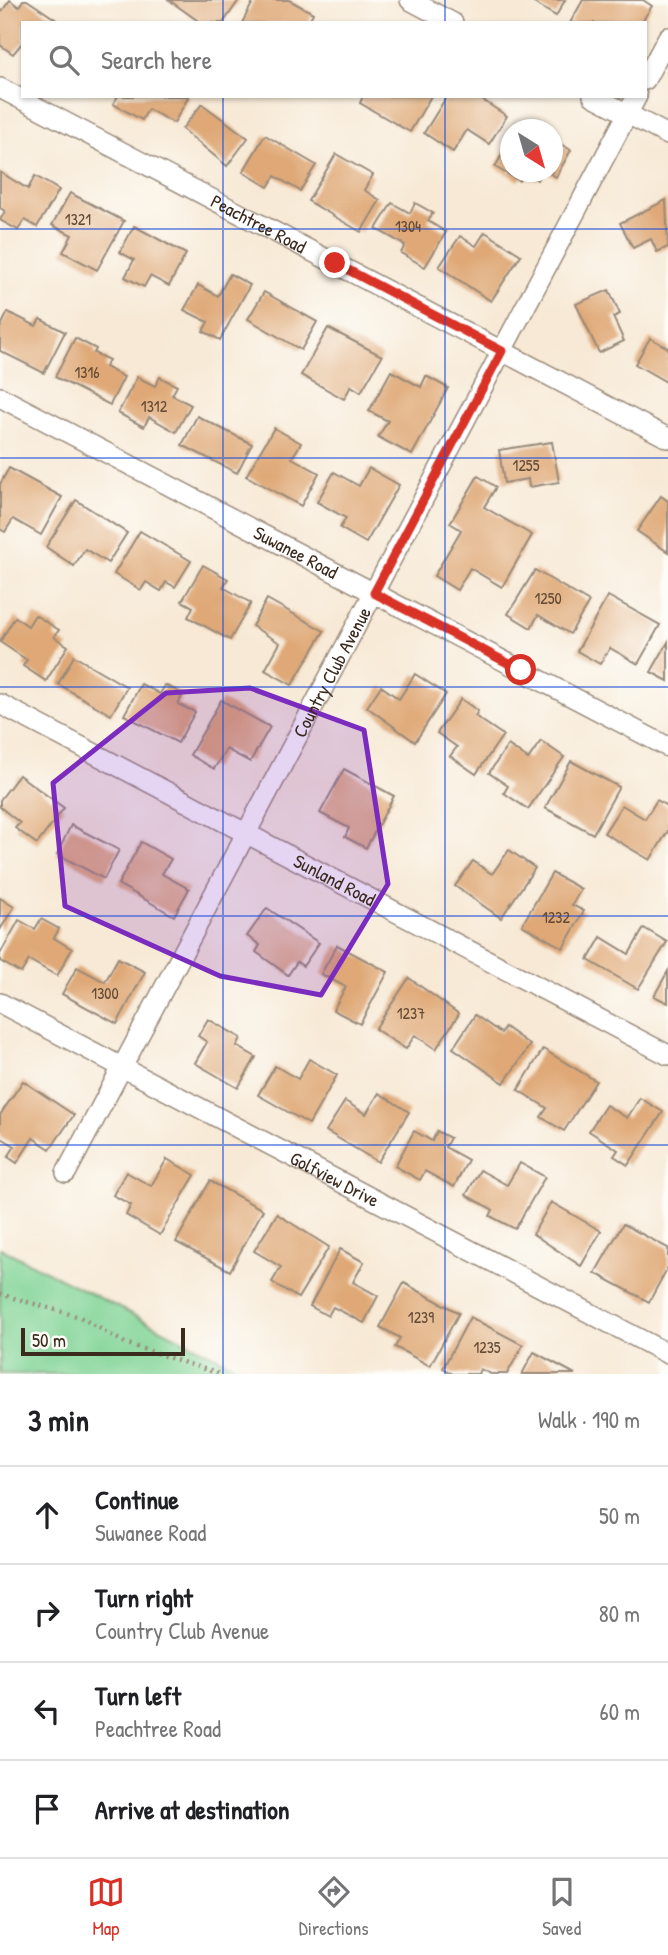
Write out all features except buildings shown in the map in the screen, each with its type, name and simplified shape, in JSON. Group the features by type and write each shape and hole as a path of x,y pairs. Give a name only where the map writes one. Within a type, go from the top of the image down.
{"street":[{"path":"410,0 449,21"},
{"path":"647,76 668,37"},
{"name":"Peachtree Road","path":"0,88 668,438"},
{"path":"597,98 668,135"},
{"name":"Country Club Avenue","path":"66,1173 636,98"},
{"name":"Suwanee Road","path":"0,397 668,747"},
{"name":"Sunland Road","path":"0,704 668,1055"},
{"name":"Golfview Drive","path":"0,1003 668,1354"}],"path":[{"path":"0,1294 80,1317 125,1343 219,1374"}],"highlighted area":[{"path":"250,688 364,730 388,884 321,995 220,976 65,906 53,783 166,693"}],"green space":[{"path":"0,1248 251,1374 0,1374"}],"route":[{"path":"335,263 502,351 374,593 521,670"}]}
